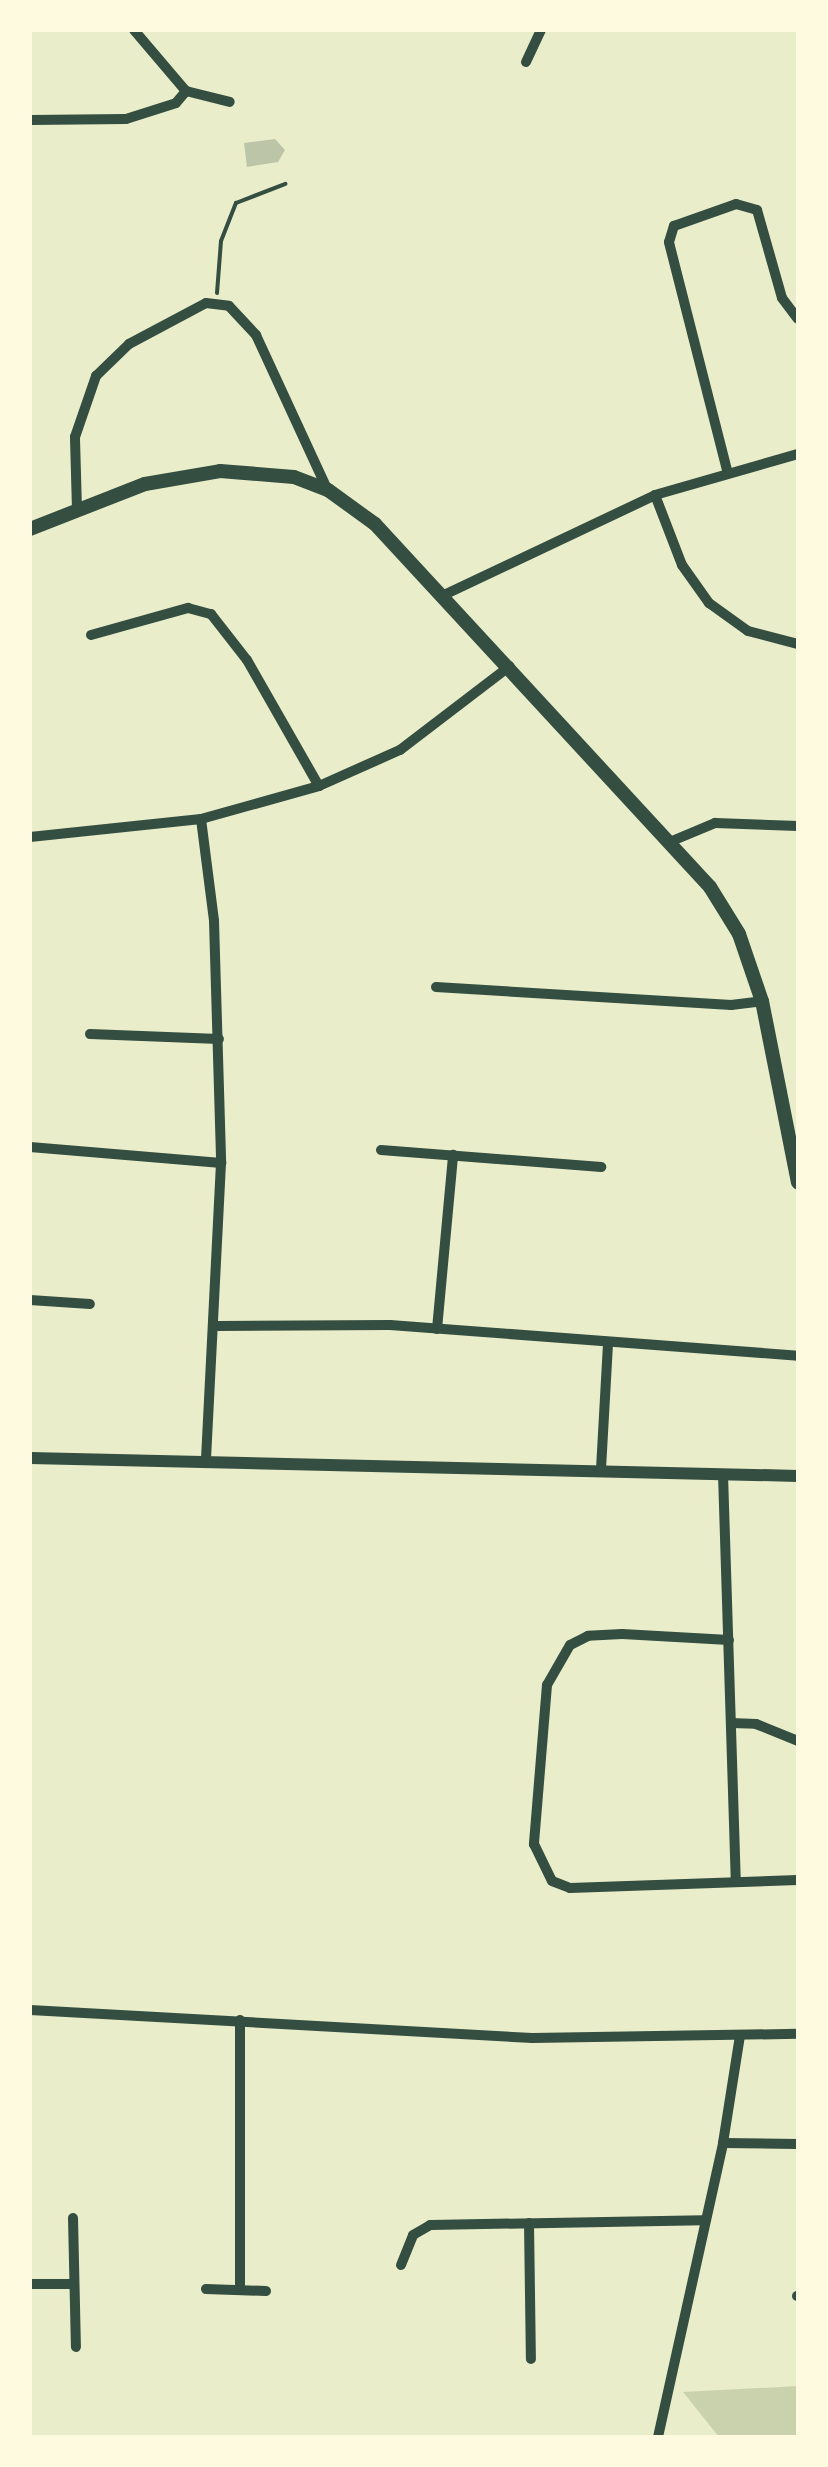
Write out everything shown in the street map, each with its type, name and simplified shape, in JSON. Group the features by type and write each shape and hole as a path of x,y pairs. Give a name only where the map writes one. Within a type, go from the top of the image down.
{"main road":[{"path":"30,529 145,484 220,470 294,477 328,490 375,524 446,594 672,841 738,934 762,1001 791,1108 798,1182"}],"street":[{"path":"134,30 186,91 230,102"},
{"path":"526,62 541,30"},
{"path":"30,120 126,120 176,103 186,91"},
{"path":"728,470 669,242 674,226 736,204 757,210 782,298 798,319"},
{"path":"78,510 75,438 96,376 128,344 180,312 216,303 229,306 256,335 328,490"},
{"path":"446,594 654,495 728,470 798,454"},
{"path":"654,495 682,565 708,603 748,631 798,644"},
{"path":"92,635 188,608 211,614 247,660 319,786"},
{"path":"30,837 201,820 319,786 400,750 510,666"},
{"path":"201,820 219,1038 221,1163 218,1326 206,1459"},
{"path":"672,841 715,824 798,826"},
{"path":"436,987 731,1005 762,1001"},
{"path":"90,1034 219,1038"},
{"path":"30,1147 221,1163"},
{"path":"380,1150 602,1167"},
{"path":"437,1328 453,1155"},
{"path":"30,1300 90,1304"},
{"path":"218,1326 437,1328 798,1356"},
{"path":"601,1469 608,1342"},
{"path":"30,1458 206,1459 798,1476"},
{"path":"722,1474 736,1880"},
{"path":"730,1640 588,1636 556,1661 542,1720 534,1844 552,1881 570,1888 798,1880"},
{"path":"731,1723 756,1724 798,1741"},
{"path":"30,2010 532,2038 798,2034"},
{"path":"240,2020 240,2290"},
{"path":"658,2437 723,2143 740,2036"},
{"path":"723,2143 798,2144"},
{"path":"72,2218 76,2347"},
{"path":"401,2265 420,2228 703,2220"},
{"path":"529,2223 531,2360"},
{"path":"30,2284 72,2284"},
{"path":"206,2290 266,2291"}],"path":[{"path":"216,303 222,241 236,203 284,184"}],"green space":[{"path":"798,2386 798,2437 719,2437 683,2392"}],"building":[{"path":"275,139 285,150 278,162 247,167 244,143"}]}
